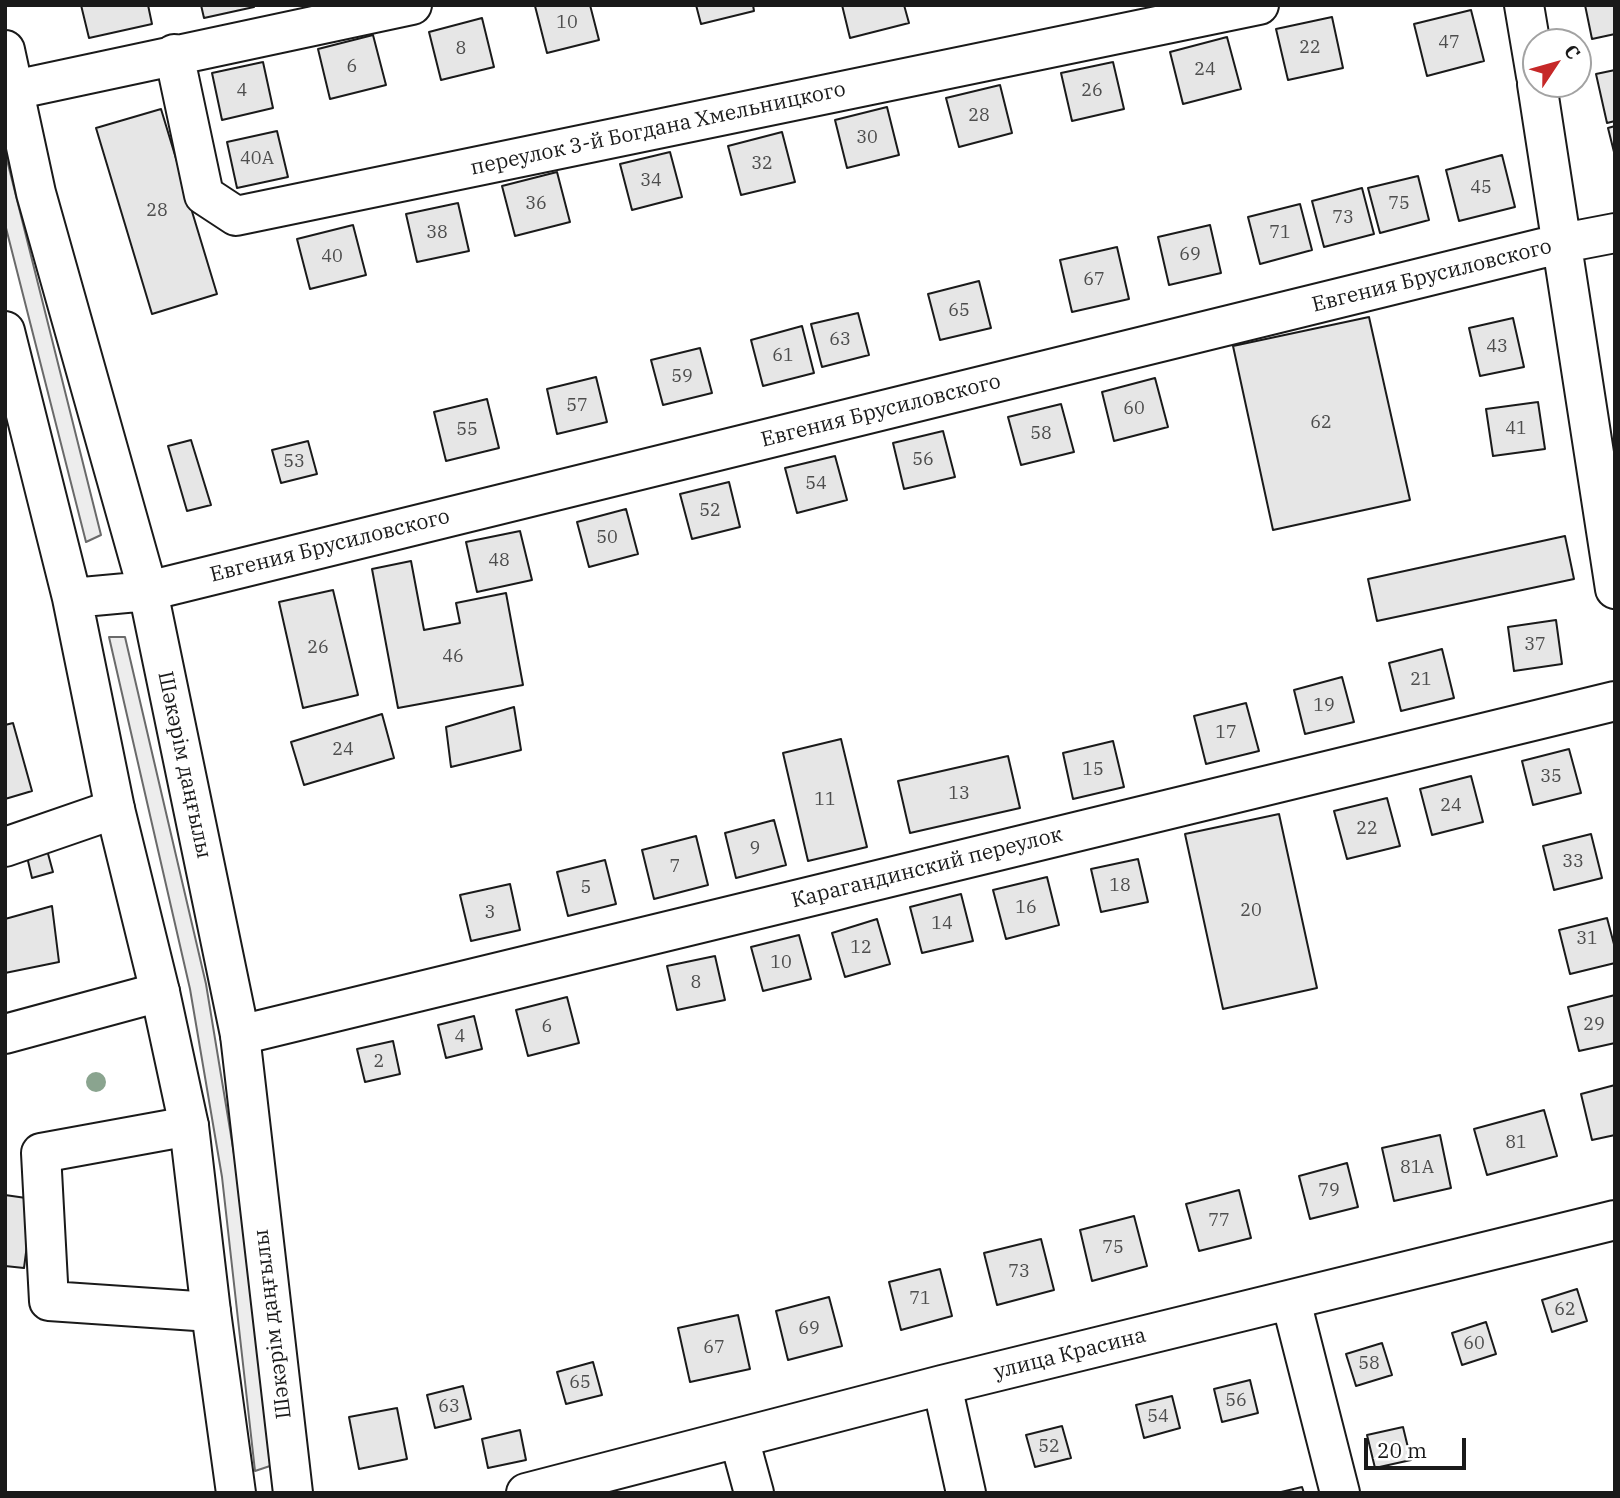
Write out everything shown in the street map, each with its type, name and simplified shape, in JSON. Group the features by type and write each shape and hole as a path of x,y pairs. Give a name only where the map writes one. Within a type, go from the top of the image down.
{"street":[{"path":"14,89 412,5"},
{"name":"переулок 3-й Богдана Хмельницкого","path":"174,54 204,195 236,216 1259,5"},
{"path":"1524,5 1528,28"},
{"name":"Шәкәрім даңғылы","path":"5,50 36,193 148,591 240,1035 293,1493"},
{"path":"1539,98 1615,589"},
{"name":"Евгения Брусиловского","path":"72,598 148,591 1563,243 1615,233"},
{"path":"5,331 72,598 115,809 160,992 189,1126 236,1493"},
{"name":"Карагандинский переулок","path":"240,1035 1615,701"},
{"path":"5,847 115,809"},
{"path":"5,1034 160,992"},
{"path":"189,1126 41,1153 49,1301 211,1312"},
{"name":"улица Красина","path":"526,1493 942,1385 1615,1220"},
{"path":"1291,1301 1340,1493"},
{"path":"942,1385 966,1493"},
{"path":"739,1438 754,1493"}],"shaded area":[{"path":"5,152 101,535 86,542 5,224"},
{"path":"109,637 125,637 206,984 237,1172 273,1465 255,1471 222,1177 190,989"}],"building":[{"path":"81,5 148,5 152,24 89,38"},
{"path":"201,5 254,5 254,7 204,18"},
{"path":"590,5 599,40 547,53 535,6"},
{"path":"696,5 753,5 754,11 701,24"},
{"path":"842,5 904,5 909,23 850,38"},
{"path":"1585,5 1615,5 1615,34 1592,39 1592,28 1590,28"},
{"path":"1471,10 1484,61 1427,76 1414,24"},
{"path":"1332,17 1343,68 1288,80 1276,29"},
{"path":"482,18 494,67 441,80 429,32"},
{"path":"373,35 386,85 330,99 318,49"},
{"path":"1227,37 1241,89 1183,104 1170,52"},
{"path":"263,62 273,108 222,120 212,73"},
{"path":"1113,62 1124,109 1072,121 1061,73"},
{"path":"1615,70 1615,121 1607,123 1596,74"},
{"path":"1000,85 1012,133 959,147 946,98"},
{"path":"887,107 899,155 847,168 835,120"},
{"path":"161,109 217,294 152,314 96,128"},
{"path":"1615,126 1615,156 1608,128"},
{"path":"277,131 288,177 237,188 227,142"},
{"path":"782,132 795,182 741,195 728,146"},
{"path":"670,152 682,197 632,210 620,164"},
{"path":"1502,155 1515,207 1459,221 1446,170"},
{"path":"557,172 570,222 515,236 502,186"},
{"path":"1418,176 1429,220 1380,233 1368,188"},
{"path":"1362,188 1374,234 1324,247 1312,201"},
{"path":"458,203 469,251 417,262 406,214"},
{"path":"1300,204 1312,250 1260,264 1248,217"},
{"path":"353,225 366,275 310,289 297,239"},
{"path":"1210,225 1221,273 1169,285 1158,237"},
{"path":"1117,247 1129,299 1072,312 1060,260"},
{"path":"979,281 991,328 940,340 928,294"},
{"path":"858,313 869,355 822,367 811,324"},
{"path":"1369,317 1410,500 1273,530 1233,346"},
{"path":"1513,318 1524,367 1480,376 1469,328"},
{"path":"802,326 814,373 763,386 751,340"},
{"path":"700,348 712,393 663,405 651,360"},
{"path":"596,377 607,422 557,434 547,389"},
{"path":"1155,378 1168,427 1114,441 1102,392"},
{"path":"487,399 499,448 446,461 434,412"},
{"path":"1538,402 1545,449 1493,456 1486,409"},
{"path":"1061,404 1074,452 1021,465 1008,417"},
{"path":"943,431 955,477 904,489 893,443"},
{"path":"191,440 211,505 187,511 168,446"},
{"path":"308,441 317,474 281,483 272,450"},
{"path":"835,456 847,500 797,513 785,468"},
{"path":"729,482 740,527 692,539 680,494"},
{"path":"626,509 638,554 589,567 577,522"},
{"path":"520,531 532,580 477,592 466,542"},
{"path":"1565,536 1574,579 1377,621 1368,579"},
{"path":"411,561 424,630 460,623 456,603 506,593 523,685 398,708 372,569"},
{"path":"333,590 358,695 303,708 279,602"},
{"path":"1556,620 1562,664 1514,671 1508,627"},
{"path":"1442,649 1454,698 1401,711 1389,663"},
{"path":"1342,677 1354,722 1305,734 1294,690"},
{"path":"1246,703 1259,751 1206,764 1194,716"},
{"path":"514,707 521,750 451,767 446,727"},
{"path":"382,714 394,758 304,785 291,742"},
{"path":"13,723 32,791 5,799 5,725"},
{"path":"841,739 867,847 808,861 783,753"},
{"path":"1113,741 1124,787 1073,799 1063,753"},
{"path":"1569,749 1581,793 1533,805 1522,761"},
{"path":"1008,756 1020,808 910,833 898,781"},
{"path":"1471,776 1483,822 1432,835 1420,789"},
{"path":"1387,798 1400,846 1347,859 1334,811"},
{"path":"1279,814 1317,988 1223,1009 1185,834"},
{"path":"774,820 786,865 736,878 725,833"},
{"path":"1591,834 1602,878 1554,890 1543,846"},
{"path":"696,836 708,885 654,899 642,850"},
{"path":"44,839 53,872 32,878 24,844"},
{"path":"1138,859 1148,902 1101,912 1091,869"},
{"path":"605,860 616,904 568,916 557,872"},
{"path":"1047,877 1059,925 1006,939 993,890"},
{"path":"510,884 520,930 471,941 460,895"},
{"path":"961,894 973,941 922,953 910,907"},
{"path":"52,906 59,962 5,973 5,919"},
{"path":"1607,918 1615,948 1615,963 1570,974 1559,930"},
{"path":"877,919 890,964 845,977 832,933"},
{"path":"799,935 811,979 763,991 751,947"},
{"path":"715,956 725,1000 677,1010 667,966"},
{"path":"1615,995 1615,1043 1579,1051 1568,1007"},
{"path":"567,997 579,1043 528,1056 516,1010"},
{"path":"474,1016 482,1049 446,1058 438,1025"},
{"path":"393,1041 400,1074 365,1082 357,1049"},
{"path":"1615,1085 1615,1135 1592,1140 1581,1094"},
{"path":"1544,1110 1557,1156 1487,1175 1474,1129"},
{"path":"1440,1135 1451,1188 1394,1201 1382,1148"},
{"path":"1347,1163 1358,1207 1310,1219 1299,1176"},
{"path":"1239,1190 1251,1238 1199,1251 1186,1204"},
{"path":"5,1195 33,1199 24,1268 5,1266"},
{"path":"1134,1216 1147,1266 1092,1281 1080,1230"},
{"path":"1041,1239 1054,1290 997,1305 984,1253"},
{"path":"940,1269 952,1316 901,1330 889,1282"},
{"path":"1577,1289 1587,1321 1552,1332 1542,1300"},
{"path":"829,1297 842,1346 788,1360 776,1311"},
{"path":"738,1315 750,1369 690,1382 678,1328"},
{"path":"1486,1322 1496,1354 1462,1365 1452,1333"},
{"path":"1382,1343 1392,1375 1356,1386 1346,1354"},
{"path":"593,1362 602,1395 566,1404 557,1372"},
{"path":"1250,1380 1258,1413 1222,1422 1214,1389"},
{"path":"463,1386 471,1419 435,1428 427,1395"},
{"path":"1172,1396 1180,1428 1144,1438 1136,1405"},
{"path":"397,1408 407,1459 359,1469 349,1417"},
{"path":"1062,1426 1071,1458 1035,1467 1026,1435"},
{"path":"1403,1427 1411,1460 1375,1468 1367,1435"},
{"path":"520,1430 526,1460 488,1468 482,1439"},
{"path":"1302,1487 1304,1493 1277,1493"}]}
